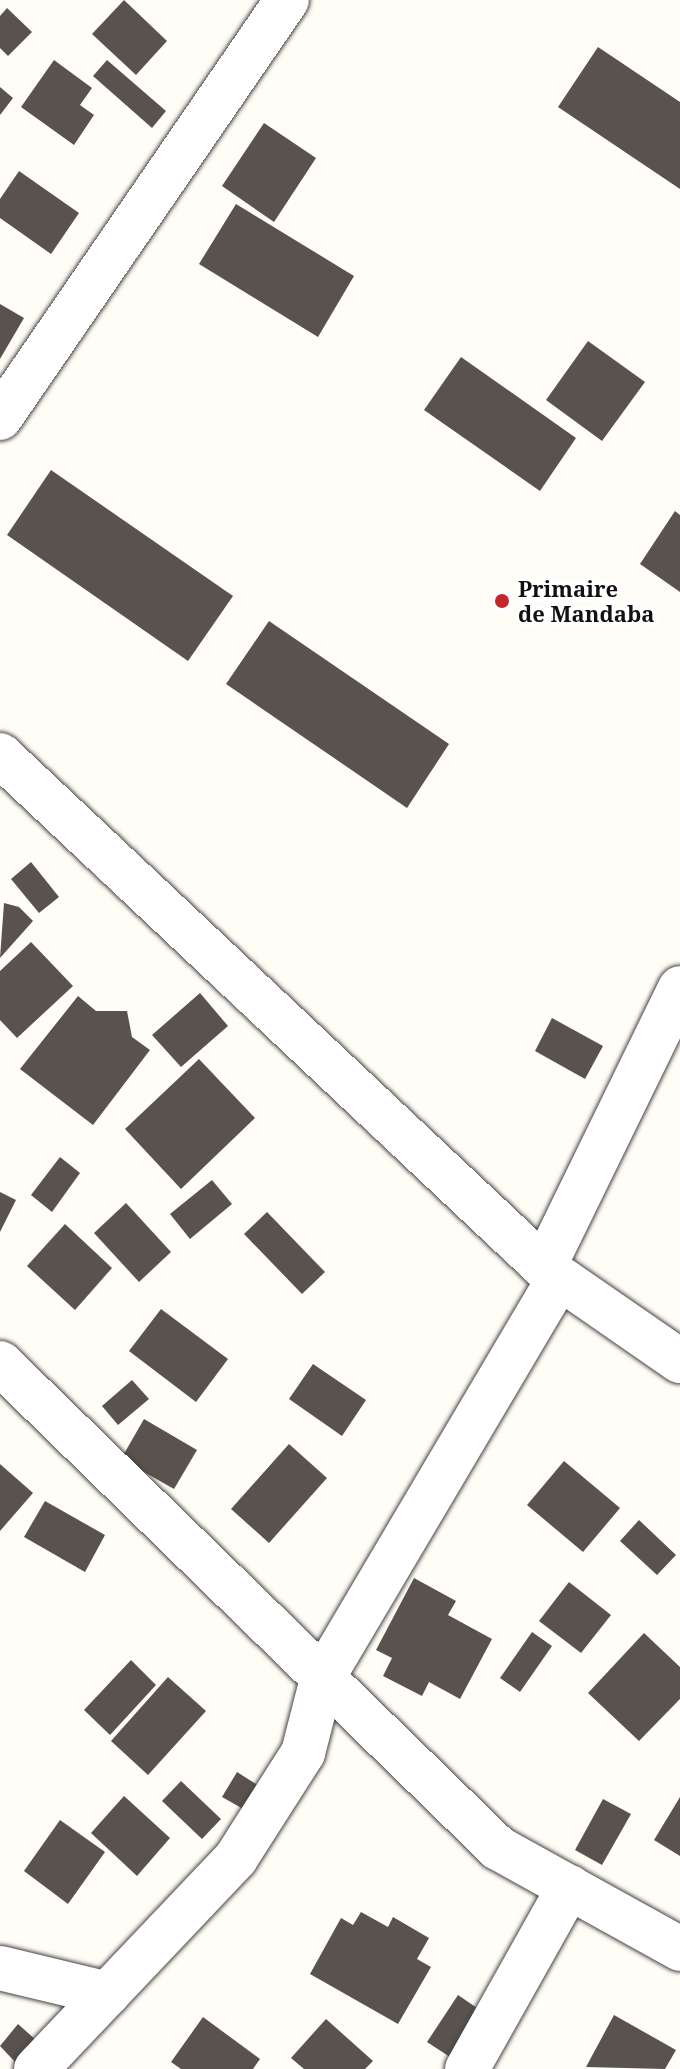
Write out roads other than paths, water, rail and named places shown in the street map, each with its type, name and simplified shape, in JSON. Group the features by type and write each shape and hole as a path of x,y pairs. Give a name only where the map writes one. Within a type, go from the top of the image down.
{"street":[{"path":"0,418 287,0"},
{"path":"0,755 552,1273 680,1361"},
{"path":"36,2069 236,1858 303,1753 322,1679 552,1273 680,988"},
{"path":"0,1363 498,1848 680,1949"},
{"path":"467,2069 569,1887"},
{"path":"0,1968 108,1994"}],"place":[{"name":"Primaire de Mandaba","path":"502,601"}]}
